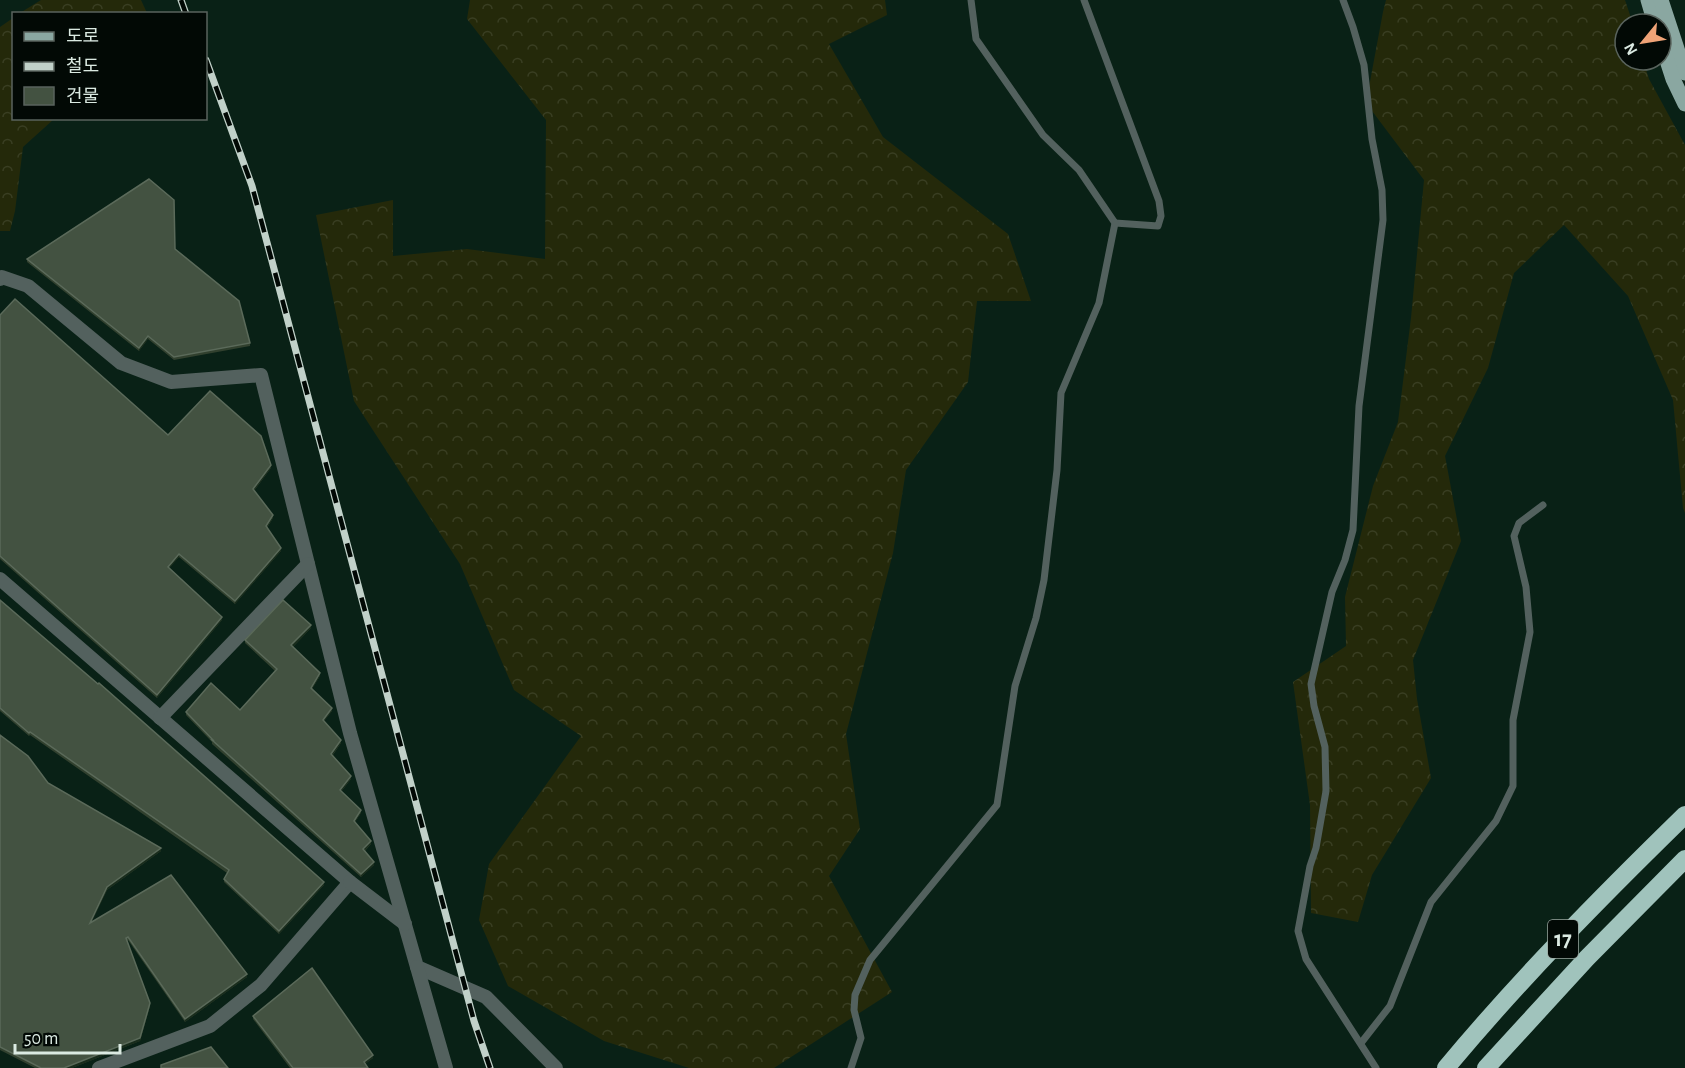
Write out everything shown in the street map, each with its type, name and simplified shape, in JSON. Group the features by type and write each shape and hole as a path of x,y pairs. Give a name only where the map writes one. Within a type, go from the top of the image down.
{"highway":[{"name":"17","path":"1446,1068 1497,1009 1633,866 1685,815"},
{"name":"17","path":"1486,1068 1587,958 1685,859"}],"main road":[{"path":"1660,0 1685,74"},
{"path":"1671,72 1685,104"}],"street":[{"path":"0,279 2,277 28,286 121,363 171,382 261,375 350,733 446,1068"},
{"path":"160,718 308,564"},
{"path":"0,579 350,882 405,924"},
{"path":"99,1068 210,1026 261,985 350,882"},
{"path":"417,967 486,997 556,1068"}],"lane":[{"path":"851,1068 861,1038 854,1010 855,995 870,960 997,805 1015,687 1036,618 1044,580 1057,470 1061,393 1099,303 1115,223 1079,170 1043,135 976,39 971,0"},
{"path":"1084,0 1160,201 1161,216 1158,226 1115,223"},
{"path":"1343,0 1364,65 1371,139 1382,190 1383,220 1359,406 1353,530 1345,560 1332,591 1311,684 1325,747 1326,791 1298,931 1306,959 1376,1068"},
{"path":"1361,1043 1390,1006 1431,902 1496,822 1514,786 1513,720 1530,632 1526,586 1514,536 1519,523 1543,505"}],"green space":[{"path":"41,0 141,0 147,12 22,12"},
{"path":"470,0 885,0 887,15 829,44 883,137 1008,234 1031,301 977,301 968,382 906,470 893,553 846,734 860,829 829,876 892,992 774,1068 689,1068 604,1041 508,986 479,920 489,864 581,736 514,690 460,564 354,401 316,215 393,200 393,256 467,249 545,259 546,120 467,19"},
{"path":"1386,0 1625,0 1629,12 1613,12 1613,72 1647,72 1685,145 1685,513 1673,400 1628,296 1564,225 1514,273 1488,368 1445,456 1461,541 1413,660 1417,699 1431,778 1372,875 1358,922 1311,913 1310,805 1293,682 1346,646 1345,597 1373,486 1398,422 1411,318 1424,180 1366,103"},
{"path":"12,19 12,120 53,120 23,147 15,211 10,231 0,231 0,27"}],"building":[{"path":"149,179 174,200 175,249 239,301 250,343 174,357 148,336 139,348 27,259"},
{"path":"15,299 168,435 210,391 261,436 271,465 253,489 273,515 266,526 281,548 235,601 179,554 168,567 222,617 157,695 0,556 0,315"},
{"path":"0,600 99,683 324,882 279,931 224,879 229,870 29,733 0,708"},
{"path":"283,600 311,625 291,645 320,673 311,688 332,708 323,720 341,740 331,754 351,776 340,790 361,810 354,821 371,841 363,849 374,862 361,874 212,740 186,712 211,683 240,710 277,669 245,640"},
{"path":"0,735 28,756 48,783 161,848 107,887 90,923 171,875 247,974 185,1019 128,937 126,938 150,1003 140,1038 64,1068 41,1068 0,1047"},
{"path":"312,968 373,1055 364,1062 368,1068 293,1068 253,1016"},
{"path":"211,1047 228,1068 161,1068 161,1065"}],"railway":[{"path":"181,0 185,12"},
{"path":"207,63 252,186 474,1021 490,1068"}]}
